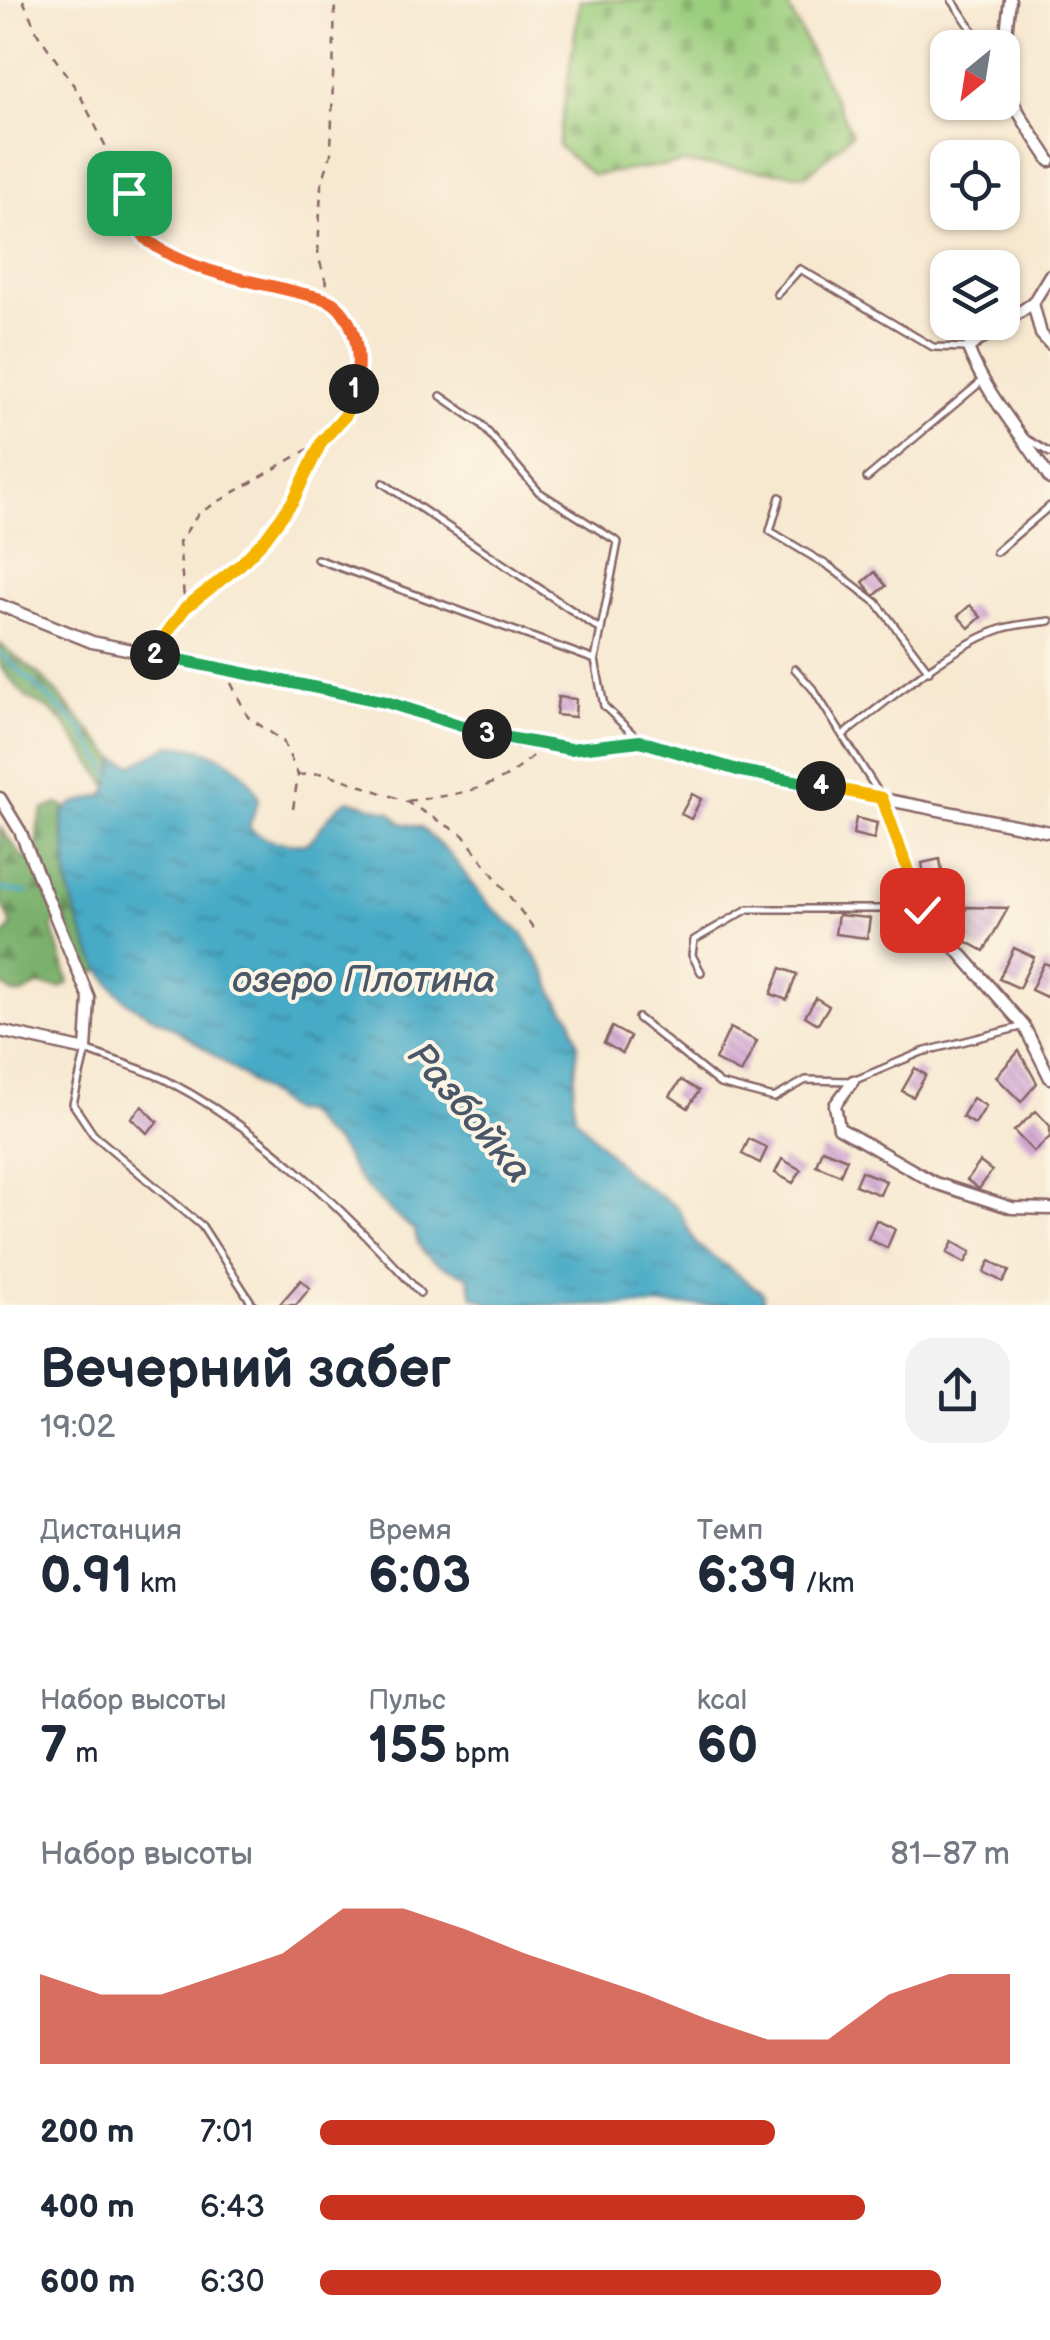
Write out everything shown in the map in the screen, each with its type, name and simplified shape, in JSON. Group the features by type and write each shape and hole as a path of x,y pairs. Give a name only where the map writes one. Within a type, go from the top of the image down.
{"street":[{"path":"1006,30 1010,0"},
{"path":"1020,113 1050,160"},
{"path":"1050,276 1034,303 968,348 981,382 1025,438 1050,479"},
{"path":"1034,303 1041,334 1050,344"},
{"path":"0,605 92,642 386,702 498,738 570,749 640,741 741,771 1050,832"},
{"path":"0,798 20,831 89,998 86,1050 0,1031"},
{"path":"882,798 922,910 1024,1026 1050,1078"},
{"path":"853,1081 835,1105 838,1128 935,1183 1012,1208 1050,1208"}],"lane":[{"path":"952,0 973,30"},
{"path":"777,294 800,270 934,347 968,348"},
{"path":"866,478 981,382"},
{"path":"441,396 481,424 539,492 618,542 594,660 604,706 640,741"},
{"path":"1025,438 1050,453"},
{"path":"383,484 600,630"},
{"path":"780,496 770,531 830,567 877,603 929,670"},
{"path":"996,552 1050,506"},
{"path":"318,559 594,660"},
{"path":"842,734 929,670 986,636 1007,627 1050,621"},
{"path":"795,669 813,689 882,798"},
{"path":"702,972 692,955 694,940 748,909 922,910"},
{"path":"638,1018 720,1084 774,1098 806,1080 853,1081 922,1052 1024,1026"},
{"path":"253,1305 202,1226 93,1134 73,1104 86,1050 165,1080 249,1132 282,1157 372,1241 420,1294"}],"path":[{"path":"23,0 38,34 79,93 129,193 147,241 198,266 332,302"},
{"path":"152,654 185,608 240,565 265,539 293,501 322,441 345,416 358,376 357,346 348,322 332,302 318,255 321,186 332,154 335,0"},
{"path":"185,608 179,542 199,513 322,441"},
{"path":"223,668 248,716 282,740 298,775 292,816"},
{"path":"405,801 460,794 506,778 531,758 537,744"},
{"path":"298,775 324,774 405,801 464,836 535,930"}],"green space":[{"path":"580,0 785,0 852,134 807,175 684,163 592,175 558,146"},
{"path":"0,644 42,677 116,759 108,786 63,722 49,709 27,698 0,667"},
{"path":"57,804 68,808 62,829 73,906 103,971 88,974 64,917 52,926 69,983 60,988 38,985 23,994 13,994 0,983 0,942 12,925 0,898 0,828 25,860 37,848 43,810"}],"water":[{"name":"озеро Плотина","path":"170,745 212,753 244,774 259,798 249,827 269,839 308,843 349,800 391,812 401,823 420,827 449,853 488,904 522,933 571,1018 578,1045 575,1116 628,1174 678,1208 696,1244 763,1293 763,1305 494,1305 473,1297 468,1276 426,1255 415,1230 369,1190 337,1145 308,1116 290,1111 192,1040 124,999 101,970 77,916 68,884 63,816 71,806 104,795 116,759 133,765"}],"building":[{"path":"875,572 886,586 874,596 863,582"},
{"path":"970,605 981,617 969,628 958,616"},
{"path":"558,697 576,699 575,717 556,715"},
{"path":"692,794 701,799 691,819 681,814"},
{"path":"856,818 877,823 874,839 853,834"},
{"path":"940,859 943,877 925,881 922,863"},
{"path":"932,895 953,895 953,909 933,909"},
{"path":"967,907 1008,908 984,951 953,934"},
{"path":"838,915 870,918 867,938 835,934"},
{"path":"1014,948 1034,957 1019,988 999,979"},
{"path":"1044,963 1050,965 1046,997 1031,990"},
{"path":"781,968 797,974 787,1000 771,994"},
{"path":"816,998 829,1006 818,1024 805,1016"},
{"path":"612,1027 630,1037 622,1053 604,1043"},
{"path":"730,1028 757,1041 741,1073 715,1060"},
{"path":"1019,1051 1037,1083 1021,1102 996,1077"},
{"path":"915,1068 926,1075 913,1097 902,1091"},
{"path":"681,1080 699,1091 688,1108 670,1096"},
{"path":"973,1098 986,1106 975,1124 962,1117"},
{"path":"142,1106 158,1122 147,1133 131,1118"},
{"path":"1036,1111 1050,1126 1050,1137 1034,1152 1014,1131"},
{"path":"749,1139 767,1148 760,1163 742,1154"},
{"path":"822,1149 847,1159 840,1175 816,1165"},
{"path":"782,1159 801,1170 793,1183 775,1173"},
{"path":"980,1162 992,1171 979,1189 967,1180"},
{"path":"861,1171 886,1181 880,1195 855,1185"},
{"path":"876,1220 895,1229 887,1248 868,1239"},
{"path":"953,1242 971,1252 965,1263 947,1253"},
{"path":"990,1261 1009,1271 1003,1282 984,1272"},
{"path":"301,1280 310,1288 296,1305 279,1305"}],"waterway":[{"path":"0,653 81,728 114,780"},
{"name":"Разбойка","path":"0,889 27,893"}],"route":[{"path":"129,193 147,241 198,266 332,302 348,322 357,346 358,376 345,416 322,441 293,501 240,565 185,608 152,654 386,702 498,738 570,749 640,741 741,771 882,798 922,910"}]}
